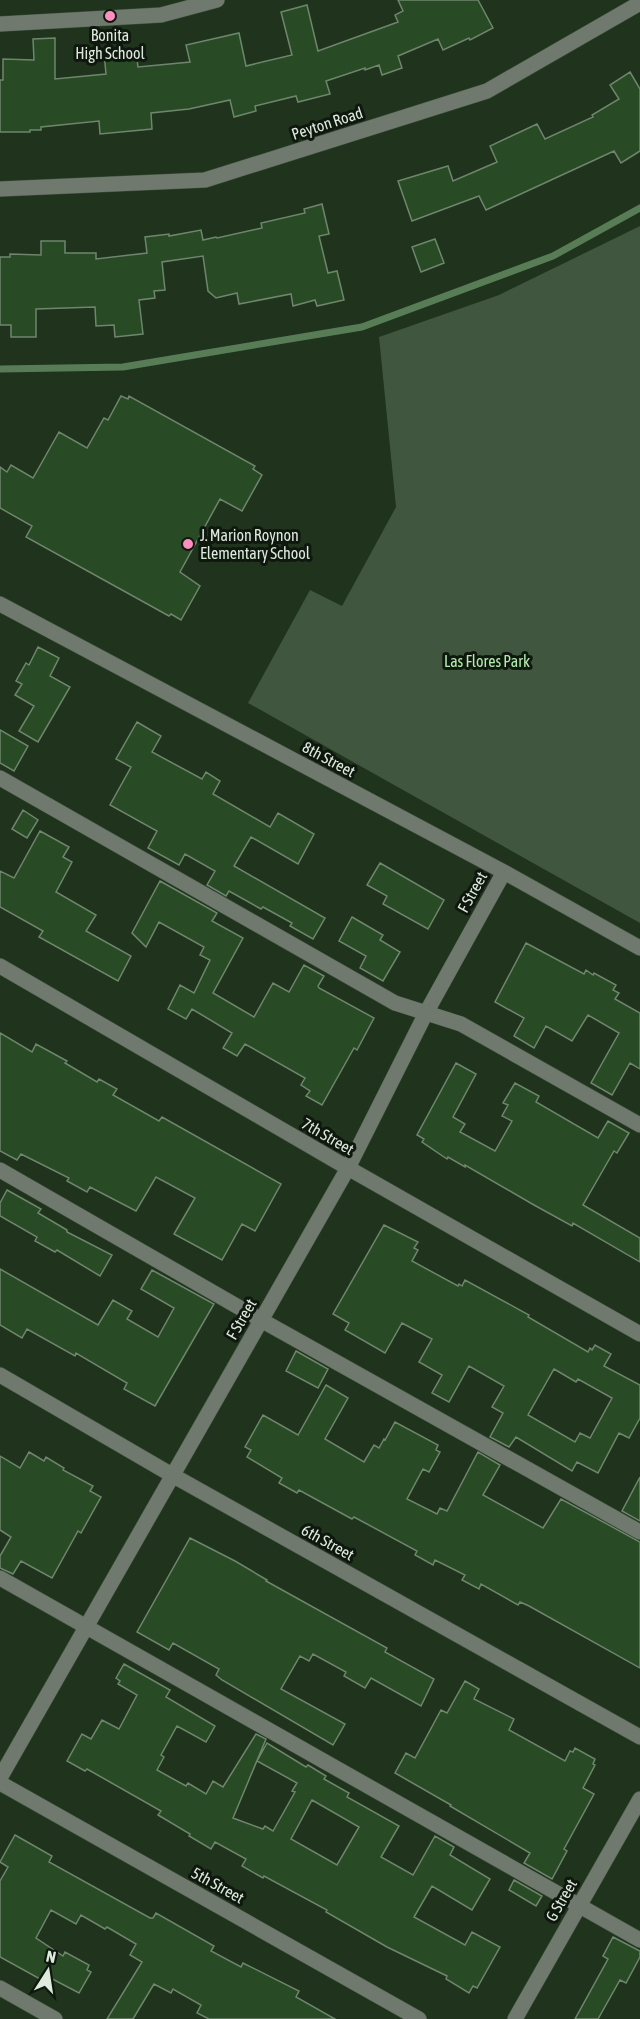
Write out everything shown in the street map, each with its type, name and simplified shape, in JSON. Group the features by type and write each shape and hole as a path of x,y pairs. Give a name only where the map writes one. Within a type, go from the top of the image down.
{"street":[{"path":"0,24 161,15 217,0"},
{"name":"Peyton Road","path":"0,189 206,180 488,91 640,3"},
{"name":"8th Street","path":"1,606 504,872 640,948"},
{"path":"0,778 395,1003 461,1024 640,1125"},
{"name":"F Street","path":"0,1778 348,1168 426,1013 504,872"},
{"name":"7th Street","path":"0,966 640,1334"},
{"path":"0,1170 261,1320 640,1532"},
{"name":"6th Street","path":"0,1375 172,1475 640,1737"},
{"path":"0,1578 640,1940"},
{"name":"5th Street","path":"0,1783 419,2019"},
{"name":"G Street","path":"515,2019 640,1799"},
{"path":"0,1988 56,2019"}],"green space":[{"name":"Las Flores Park","path":"640,226 640,923 248,703 310,590 342,606 396,507 379,337 499,295"}],"building":[{"path":"398,0 478,0 493,28 443,50 438,39 398,56 402,68 382,75 379,65 326,81 330,94 298,102 296,96 255,106 256,111 234,117 230,100 189,109 151,113 152,129 100,134 99,121 41,127 41,130 30,130 30,132 0,132 0,80 3,80 3,59 34,60 33,39 55,38 55,79 106,74 104,53 136,51 138,67 190,62 186,45 239,33 246,66 292,55 281,12 307,5 318,51 398,22 395,15 403,11"},
{"path":"630,72 640,89 640,151 621,163 614,151 486,210 479,196 412,221 398,181 448,166 453,181 497,162 490,146 537,124 545,139 593,117 592,115 619,99 610,85"},
{"path":"322,204 329,234 319,236 328,273 337,271 344,300 317,306 315,300 293,306 291,294 239,304 237,293 216,298 208,291 203,256 162,262 165,290 154,291 155,298 139,300 143,334 115,337 114,325 96,326 95,307 36,309 36,337 11,337 11,325 0,325 0,257 10,257 10,254 41,255 41,241 65,241 65,253 96,253 96,259 147,253 145,237 169,234 169,236 201,230 203,240 217,238 262,228 261,223 305,213 304,209"},
{"path":"435,239 444,263 421,272 412,247"},
{"path":"121,396 128,399 129,396 255,466 253,469 262,475 242,511 220,499 180,572 200,586 181,620 171,614 169,616 26,537 32,526 0,508 0,467 7,472 11,465 33,478 59,432 87,448 104,418 108,420"},
{"path":"38,647 59,658 50,676 70,687 38,742 19,731 34,706 15,695 22,684 16,681 26,663 29,665"},
{"path":"137,722 161,736 152,752 202,779 206,772 220,781 213,794 270,827 278,813 314,834 298,864 251,837 234,866 325,918 313,939 290,926 292,923 263,907 261,909 229,891 226,896 207,885 215,871 185,854 179,865 148,848 157,831 110,805 131,767 116,759"},
{"path":"0,730 28,746 14,771 0,763"},
{"path":"23,810 38,820 27,838 12,829"},
{"path":"40,831 69,847 63,857 72,862 56,892 96,915 86,931 131,956 118,981 39,937 43,931 0,907 0,871 14,878"},
{"path":"380,863 444,900 428,929 383,904 387,896 367,885"},
{"path":"160,881 217,913 212,921 243,938 213,993 254,1017 273,983 289,992 304,965 324,976 319,988 374,1018 357,1050 354,1048 322,1105 306,1096 310,1091 301,1085 305,1078 245,1044 237,1056 223,1048 232,1033 192,1009 186,1019 168,1009 180,985 194,993 210,960 200,955 204,947 159,922 146,947 132,933"},
{"path":"352,917 383,935 380,940 400,952 383,981 360,968 366,956 339,941"},
{"path":"526,943 584,974 586,970 616,985 613,990 619,993 615,999 640,1013 640,1069 630,1063 612,1095 591,1083 619,1033 588,1015 572,1041 546,1026 534,1048 514,1036 524,1018 495,1002"},
{"path":"0,1033 32,1052 36,1044 67,1061 65,1063 97,1082 99,1079 117,1089 113,1095 159,1121 162,1117 281,1184 255,1231 242,1224 222,1260 174,1234 195,1198 156,1177 136,1211 90,1187 87,1192 67,1181 69,1178 21,1154 17,1160 0,1151"},
{"path":"456,1063 476,1074 453,1117 465,1124 460,1132 495,1151 512,1121 502,1116 508,1105 503,1103 515,1083 539,1096 536,1102 598,1138 608,1121 629,1133 617,1153 614,1151 583,1205 640,1238 640,1262 465,1165 465,1167 448,1157 447,1159 422,1142 424,1139 417,1135"},
{"path":"7,1190 41,1209 38,1213 67,1232 112,1255 100,1276 57,1250 55,1252 35,1241 37,1237 0,1216 0,1203"},
{"path":"384,1225 418,1242 414,1248 418,1250 412,1261 458,1286 459,1284 462,1286 465,1280 529,1315 528,1317 588,1352 595,1345 611,1354 604,1366 640,1385 640,1418 629,1438 619,1433 598,1473 577,1462 572,1471 516,1437 509,1447 490,1437 503,1413 492,1407 504,1386 469,1366 449,1402 432,1393 442,1375 419,1362 432,1339 402,1323 385,1353 345,1330 349,1323 333,1314","holes":["554,1369 576,1382 578,1379 612,1398 590,1438 580,1433 575,1442 528,1415"]},
{"path":"0,1269 98,1325 113,1300 132,1311 127,1319 158,1337 174,1308 141,1289 152,1270 214,1304 155,1406 124,1389 127,1383 76,1353 75,1356 27,1329 22,1338 0,1325"},
{"path":"296,1351 328,1369 318,1388 286,1371"},
{"path":"326,1385 348,1398 325,1439 364,1462 374,1445 379,1448 395,1422 438,1445 436,1450 440,1452 429,1472 423,1469 407,1499 437,1514 440,1508 447,1511 478,1452 500,1465 483,1495 543,1528 561,1499 640,1542 640,1668 529,1606 520,1602 518,1605 481,1584 479,1589 462,1580 465,1575 435,1560 433,1565 415,1555 417,1551 354,1517 352,1519 299,1490 297,1493 279,1483 282,1478 247,1457 251,1450 245,1447 263,1415 298,1435"},
{"path":"29,1452 44,1461 46,1457 64,1468 63,1470 93,1486 90,1491 101,1497 81,1533 78,1531 52,1578 21,1561 13,1574 0,1568 0,1556 11,1537 0,1530 0,1456 20,1468"},
{"path":"640,1477 640,1521 622,1511"},
{"path":"190,1538 235,1561 266,1581 387,1648 385,1652 434,1679 421,1706 371,1678 365,1688 344,1676 346,1672 313,1654 309,1661 300,1656 281,1689 345,1724 333,1745 222,1680 216,1675 219,1669 173,1643 169,1650 137,1632"},
{"path":"124,1664 170,1690 166,1697 215,1726 206,1742 177,1726 161,1755 164,1757 157,1770 186,1786 188,1783 206,1794 213,1781 223,1787 256,1734 266,1739 233,1818 263,1829 265,1826 273,1831 295,1792 292,1791 297,1783 257,1761 267,1743 306,1767 308,1765 326,1776 324,1779 349,1793 347,1797 399,1826 381,1857 413,1875 435,1836 454,1847 450,1855 490,1879 472,1910 432,1886 414,1917 465,1945 472,1932 500,1947 477,1988 473,1986 469,1993 446,1979 447,1976 387,1947 326,1912 327,1910 242,1866 246,1859 215,1842 211,1849 158,1815 161,1811 87,1769 85,1771 67,1761 82,1734 91,1739 102,1720 119,1729 137,1695 118,1684 120,1681 116,1678","holes":["312,1800 359,1827 337,1865 291,1839"]},
{"path":"465,1681 479,1689 474,1699 514,1719 509,1730 565,1761 570,1751 573,1752 575,1748 595,1759 593,1764 595,1765 583,1788 594,1794 564,1849 567,1851 552,1879 524,1863 530,1853 395,1773 406,1753 415,1758 441,1710 447,1713"},
{"path":"15,1835 52,1856 49,1862 150,1918 153,1918 156,1913 214,1946 211,1951 241,1967 243,1963 299,1991 296,1997 335,2019 209,2019 197,2013 201,2005 173,1989 171,1993 154,1984 133,2019 107,2019 142,1962 130,1955 136,1944 107,1927 105,1929 81,1915 76,1924 51,1910 36,1938 63,1956 65,1952 89,1965 87,1970 91,1972 79,1993 43,1974 40,1979 0,1957 0,1881 8,1867 0,1862"},
{"path":"514,1880 542,1896 536,1906 509,1890"},
{"path":"613,1937 640,1951 640,1957 626,1983 620,1980 598,2019 575,2019 608,1959 603,1956"}],"waterway":[{"path":"0,369 123,367 362,327 553,256 640,208"}],"place":[{"name":"Bonita High School","path":"110,16"},
{"name":"J. Marion Roynon Elementary School","path":"188,544"}]}
